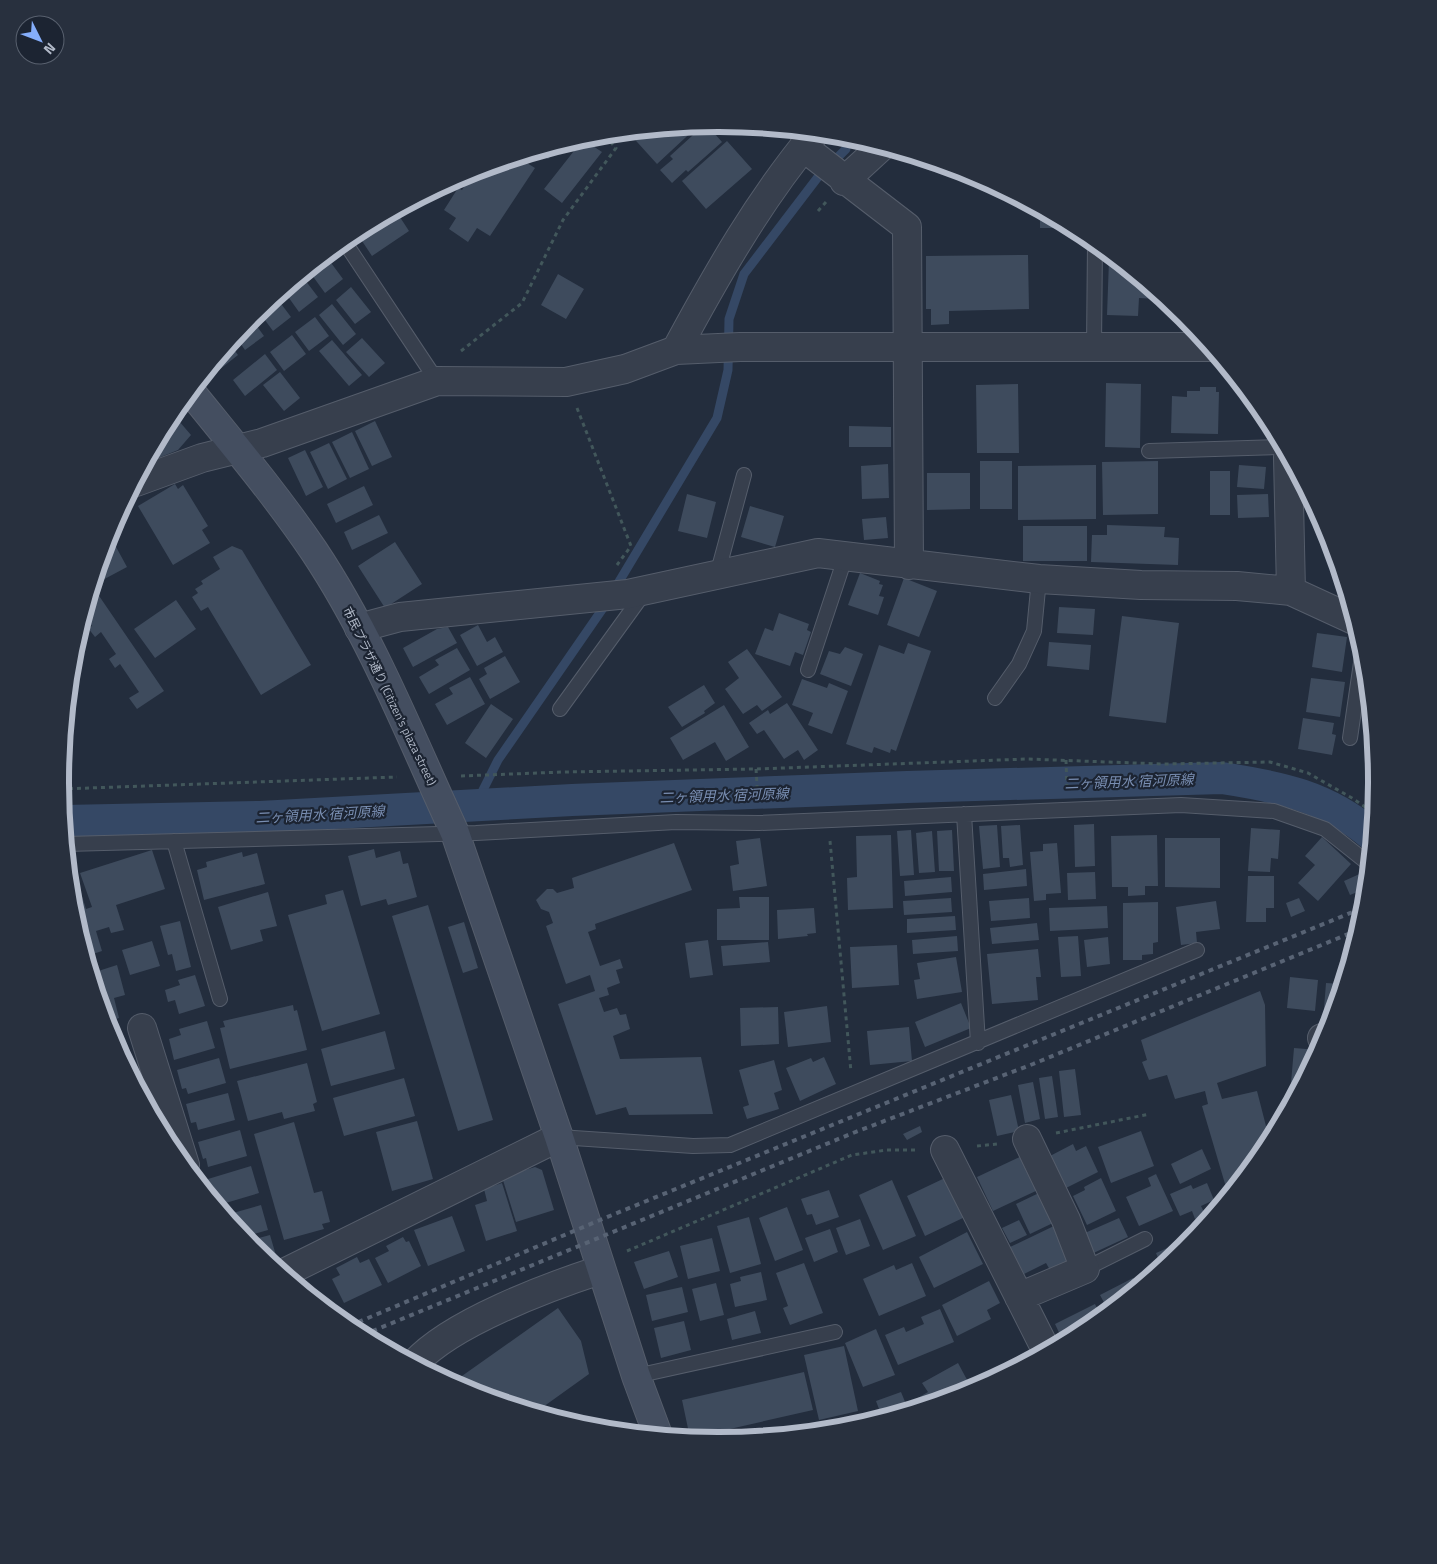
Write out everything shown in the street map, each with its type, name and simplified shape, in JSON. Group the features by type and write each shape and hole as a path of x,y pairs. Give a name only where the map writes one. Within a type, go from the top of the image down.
{"street":[{"path":"676,350 707,293 760,204 809,140 834,173 907,227 909,565"},
{"path":"834,173 874,151"},
{"path":"144,479 202,458 262,443 437,381 566,382 625,369 676,350 730,347 1200,347"},
{"name":"市民プラザ通り (Citizen's plaza street)","path":"195,397 239,449 314,552 359,628 452,827 559,1136 610,1262 636,1376 655,1428"},
{"path":"1288,471 1290,591"},
{"path":"359,628 400,617 618,595 818,553 845,558 1039,579 1141,585 1237,586 1290,591 1347,617"},
{"path":"142,1028 178,1143"},
{"path":"289,1270 559,1136"},
{"path":"1019,1297 1085,1269 1066,1220 1027,1139"},
{"path":"945,1150 1043,1345"},
{"path":"419,1359 426,1351 480,1318 610,1262"}],"lane":[{"path":"349,248 437,381"},
{"path":"1094,347 1095,253"},
{"path":"1149,451 1275,447"},
{"path":"716,575 744,475"},
{"path":"808,670 845,558"},
{"path":"995,698 1019,664 1034,632 1039,579"},
{"path":"560,709 618,595"},
{"path":"1350,738 1359,675"},
{"path":"72,844 174,842 452,827 570,830 676,822 759,823 828,818 1181,805 1274,811 1325,829 1364,860"},
{"path":"964,814 978,1043"},
{"path":"174,842 220,999"},
{"path":"559,1136 693,1146 730,1144 853,1095 1197,950"},
{"path":"1085,1269 1145,1239"},
{"path":"636,1376 835,1332"}],"path":[{"path":"437,381 455,356 522,303 563,220 616,148 610,142"},
{"path":"566,382 631,546 618,595"},
{"path":"475,775 756,769 1027,759 1162,764 1270,762 1308,773 1352,798 1367,809"},
{"path":"1066,760 1067,798"},
{"path":"756,769 758,809"},
{"path":"69,789 434,787"},
{"path":"828,818 853,1095"},
{"path":"610,1262 852,1155 887,1150 945,1150 1027,1139 1150,1114"}],"building":[{"path":"713,132 722,142 688,172 686,170 672,183 660,170 673,159 670,156 695,133"},
{"path":"690,133 657,164 634,138"},
{"path":"727,141 752,169 706,209 682,181"},
{"path":"594,145 593,146 602,152 562,203 544,189 576,148"},
{"path":"553,153 548,159 544,156"},
{"path":"525,162 535,168 490,236 477,228 468,242 449,229 456,218 444,210 458,188 462,190 466,184"},
{"path":"399,216 409,231 372,256 361,240"},
{"path":"1040,217 1057,228 1040,228"},
{"path":"1028,255 1029,309 949,311 949,324 931,325 931,309 926,309 926,256"},
{"path":"330,262 343,279 325,293 312,275"},
{"path":"1109,263 1153,299 1139,298 1138,316 1107,315"},
{"path":"558,274 584,289 566,319 541,305"},
{"path":"306,281 318,297 299,312 287,296"},
{"path":"351,287 371,312 355,324 336,300"},
{"path":"280,303 291,317 273,331 264,318"},
{"path":"332,304 356,334 343,345 319,315"},
{"path":"315,317 329,336 309,351 295,332"},
{"path":"257,326 264,336 245,350 240,343"},
{"path":"292,335 306,354 284,371 270,352"},
{"path":"362,338 385,363 369,377 346,352"},
{"path":"332,340 362,375 349,386 319,351"},
{"path":"234,350 238,355 219,370 218,368"},
{"path":"265,354 277,370 245,396 233,380"},
{"path":"280,372 300,398 284,411 263,385"},
{"path":"1106,383 1141,384 1140,448 1105,447"},
{"path":"1018,384 1019,453 977,453 976,385"},
{"path":"1200,387 1216,387 1216,392 1219,392 1218,434 1171,433 1172,396 1187,397 1187,391 1200,391"},
{"path":"178,420 191,435 178,450 155,459"},
{"path":"375,421 392,457 372,466 355,431"},
{"path":"849,426 891,427 891,447 849,447"},
{"path":"352,432 369,469 350,478 332,442"},
{"path":"329,443 347,479 328,489 310,452"},
{"path":"305,450 323,487 306,496 288,458"},
{"path":"980,461 1012,461 1012,509 980,509"},
{"path":"1158,461 1158,514 1103,515 1102,462"},
{"path":"888,464 889,498 862,499 861,466"},
{"path":"1096,465 1096,519 1018,520 1018,466"},
{"path":"1239,465 1266,467 1264,489 1237,487"},
{"path":"1210,471 1230,471 1230,515 1210,515"},
{"path":"927,473 970,473 970,509 927,510"},
{"path":"175,484 178,489 183,485 208,526 202,530 210,543 173,565 138,506"},
{"path":"364,486 373,505 336,523 327,504"},
{"path":"687,494 716,502 707,538 678,531"},
{"path":"1268,494 1269,517 1238,518 1237,495"},
{"path":"750,506 784,516 775,547 741,537"},
{"path":"379,515 388,533 352,550 344,532"},
{"path":"886,517 888,538 864,540 862,519"},
{"path":"1107,525 1165,527 1164,537 1179,538 1178,565 1091,562 1092,535 1107,535"},
{"path":"1023,526 1087,526 1087,561 1023,561"},
{"path":"395,542 422,584 385,608 358,566"},
{"path":"114,543 127,567 101,581"},
{"path":"232,546 242,550 311,665 261,695 208,607 201,611 192,597 198,593 195,589 203,584 201,581 220,569 213,557"},
{"path":"860,573 880,581 879,584 883,585 879,596 884,597 878,615 848,605"},
{"path":"904,578 937,591 919,637 887,625"},
{"path":"97,593 164,691 137,709 129,698 139,692 120,664 115,668 109,659 116,654 101,632 95,637 88,628 92,626 89,622"},
{"path":"176,600 196,629 155,658 134,629"},
{"path":"1059,607 1095,609 1093,635 1057,633"},
{"path":"779,613 809,624 807,630 811,632 803,655 795,652 790,666 755,654 765,628 773,631"},
{"path":"1122,616 1179,623 1166,723 1109,716"},
{"path":"478,625 487,642 495,637 503,652 477,666 460,635"},
{"path":"448,627 457,643 413,667 403,648 437,629"},
{"path":"1317,633 1347,637 1342,672 1312,667"},
{"path":"1049,642 1091,645 1089,670 1047,666"},
{"path":"908,643 931,651 896,751 891,749 890,753 874,747 872,753 846,744 879,645 904,654"},
{"path":"845,647 863,654 851,686 820,674 829,651 840,654"},
{"path":"457,648 470,670 429,694 419,677 439,665 435,660"},
{"path":"747,649 782,697 762,711 757,705 743,714 725,689 739,678 728,662"},
{"path":"505,656 520,682 490,699 479,679 487,674 484,668"},
{"path":"470,677 485,704 447,725 435,704 453,694 449,688"},
{"path":"1311,678 1345,682 1340,717 1306,712"},
{"path":"802,679 827,688 829,683 848,691 832,734 808,725 813,713 792,705"},
{"path":"704,685 715,703 704,711 705,713 682,727 668,707"},
{"path":"787,703 818,750 804,760 798,750 784,759 764,730 757,734 749,723 768,710 770,714"},
{"path":"491,704 513,719 486,758 465,743"},
{"path":"724,705 749,747 726,761 715,742 683,760 670,738"},
{"path":"1303,718 1334,723 1332,734 1336,735 1332,755 1298,749"},
{"path":"1094,824 1095,866 1075,867 1074,825"},
{"path":"997,825 1000,867 983,869 979,826"},
{"path":"1020,825 1023,865 1010,867 1009,858 1003,858 1001,826"},
{"path":"1251,828 1280,830 1278,859 1271,858 1270,872 1248,871"},
{"path":"911,830 914,875 900,876 897,831"},
{"path":"952,830 954,871 939,871 937,831"},
{"path":"932,831 935,872 919,873 916,833"},
{"path":"891,835 893,908 848,910 847,878 857,877 856,836"},
{"path":"1157,835 1158,886 1145,886 1145,895 1128,896 1128,887 1112,887 1111,836"},
{"path":"1322,837 1351,864 1318,901 1298,883 1315,865 1305,856"},
{"path":"760,838 767,886 733,891 730,866 739,864 736,841"},
{"path":"1165,838 1220,838 1220,888 1165,887"},
{"path":"674,843 692,890 595,924 596,929 588,932 600,966 620,959 623,968 616,970 620,983 607,988 609,995 599,998 604,1012 617,1008 620,1015 626,1014 630,1029 613,1036 620,1059 701,1057 713,1114 629,1115 626,1107 596,1115 558,1004 595,991 590,975 566,984 546,926 553,923 549,912 541,909 536,900 547,889 553,889 557,893 574,888 572,878"},
{"path":"1057,843 1061,893 1046,894 1046,900 1034,901 1030,852 1043,851 1043,844"},
{"path":"374,849 376,858 400,851 403,864 408,863 417,897 388,905 386,899 361,906 348,856"},
{"path":"152,850 165,889 116,905 124,930 111,933 109,927 96,931 102,951 92,954 81,909 75,874 86,909 92,907 80,873"},
{"path":"242,852 243,857 257,853 265,884 204,900 197,870 207,867 206,862"},
{"path":"1026,869 1027,886 984,890 983,874"},
{"path":"1095,872 1096,899 1068,900 1067,873"},
{"path":"1362,873 1359,891 1350,895 1344,881"},
{"path":"1248,876 1274,876 1274,908 1266,908 1266,922 1246,922"},
{"path":"951,877 952,892 905,896 904,881"},
{"path":"343,890 380,1014 322,1031 288,915 327,904 325,895"},
{"path":"268,892 277,926 260,930 263,941 231,950 218,907"},
{"path":"739,897 769,897 769,940 717,940 717,909 740,908"},
{"path":"951,898 952,912 904,915 903,901"},
{"path":"1029,898 1030,918 991,921 989,901"},
{"path":"1299,898 1305,911 1291,917 1286,903"},
{"path":"1216,901 1220,929 1196,932 1197,943 1181,945 1176,907"},
{"path":"1158,902 1158,942 1153,943 1153,954 1142,955 1142,960 1123,960 1123,903"},
{"path":"428,905 493,1120 458,1131 392,916"},
{"path":"1107,906 1108,928 1050,931 1049,908"},
{"path":"814,908 816,933 807,934 808,936 778,939 777,910"},
{"path":"955,916 956,930 907,933 907,919"},
{"path":"180,921 191,967 176,971 172,954 168,955 160,926"},
{"path":"464,922 478,968 463,973 448,927"},
{"path":"1037,923 1039,940 992,944 990,928"},
{"path":"957,936 958,951 913,954 912,940"},
{"path":"1078,936 1081,976 1061,977 1058,937"},
{"path":"1108,937 1110,964 1087,967 1084,940"},
{"path":"708,940 713,975 690,978 685,943"},
{"path":"152,941 160,966 130,975 122,950"},
{"path":"768,942 770,962 723,966 721,946"},
{"path":"897,945 899,985 852,988 850,947"},
{"path":"1038,949 1041,977 1036,977 1038,1000 992,1004 987,954"},
{"path":"956,957 962,992 917,999 914,980 920,979 917,963"},
{"path":"117,965 125,995 114,998 119,1018 114,1020 97,971"},
{"path":"195,975 205,1006 179,1014 175,1000 168,1002 165,990 180,985 178,980"},
{"path":"1290,977 1318,980 1315,1011 1287,1008"},
{"path":"1326,983 1336,984 1334,991 1323,1020"},
{"path":"1260,991 1265,1005 1266,1066 1217,1083 1222,1099 1257,1091 1266,1126 1270,1125 1226,1187 1202,1106 1208,1104 1205,1091 1175,1099 1167,1075 1149,1080 1142,1062 1147,1060 1141,1040"},
{"path":"961,1003 971,1028 925,1047 915,1022"},
{"path":"293,1005 294,1011 297,1010 307,1050 230,1069 220,1028 225,1027 223,1021"},
{"path":"827,1006 831,1042 788,1047 784,1012"},
{"path":"778,1007 779,1044 741,1046 740,1008"},
{"path":"207,1021 215,1048 174,1060 169,1039 181,1035 179,1029"},
{"path":"909,1027 912,1061 870,1065 867,1031"},
{"path":"385,1031 395,1069 331,1086 321,1049"},
{"path":"1294,1048 1310,1049 1293,1083 1291,1083"},
{"path":"824,1057 836,1084 800,1101 786,1068 811,1058 813,1062"},
{"path":"219,1058 226,1083 188,1094 186,1088 182,1089 177,1070"},
{"path":"774,1060 782,1090 774,1093 779,1109 747,1119 743,1107 749,1105 739,1070"},
{"path":"307,1063 317,1102 313,1104 315,1111 284,1119 282,1112 248,1121 237,1081"},
{"path":"1075,1069 1081,1115 1064,1117 1059,1071"},
{"path":"1052,1076 1058,1117 1045,1119 1039,1078"},
{"path":"404,1078 415,1116 344,1136 333,1098"},
{"path":"1033,1082 1040,1119 1025,1123 1018,1085"},
{"path":"228,1093 235,1120 198,1130 196,1122 191,1123 186,1104"},
{"path":"1011,1095 1019,1131 997,1136 989,1100"},
{"path":"417,1121 433,1179 392,1191 376,1132"},
{"path":"294,1122 314,1193 322,1191 330,1222 322,1224 324,1229 284,1240 254,1134"},
{"path":"920,1126 922,1132 907,1140 903,1134"},
{"path":"240,1130 247,1156 208,1167 206,1158 203,1159 198,1142"},
{"path":"1141,1131 1154,1166 1111,1183 1098,1147"},
{"path":"1073,1144 1076,1151 1086,1146 1098,1172 1066,1188 1050,1156"},
{"path":"1202,1149 1211,1169 1180,1184 1171,1164"},
{"path":"1022,1156 1038,1190 993,1211 977,1177"},
{"path":"251,1166 259,1193 224,1203 210,1186 208,1179"},
{"path":"535,1167 542,1170 554,1210 516,1222 502,1177"},
{"path":"1156,1174 1173,1211 1139,1226 1126,1197 1151,1186 1148,1178"},
{"path":"947,1177 965,1217 925,1236 907,1196"},
{"path":"1101,1178 1116,1211 1087,1225 1073,1196 1085,1190 1084,1187"},
{"path":"892,1180 916,1236 883,1250 859,1195"},
{"path":"502,1183 517,1231 486,1241 475,1205 487,1201 484,1189"},
{"path":"1207,1183 1214,1200 1201,1206 1204,1213 1195,1219 1192,1211 1180,1216 1170,1194 1191,1185 1193,1189"},
{"path":"829,1190 839,1217 816,1225 812,1214 807,1215 801,1199"},
{"path":"1041,1192 1055,1222 1030,1234 1016,1204"},
{"path":"261,1205 268,1230 253,1234 233,1213"},
{"path":"787,1207 803,1250 775,1261 759,1218"},
{"path":"452,1216 465,1251 428,1266 414,1230"},
{"path":"749,1217 761,1264 730,1273 717,1226"},
{"path":"1119,1218 1128,1237 1087,1256 1078,1236"},
{"path":"860,1219 870,1246 846,1255 836,1228"},
{"path":"1019,1220 1027,1235 1010,1243 1002,1228"},
{"path":"1056,1225 1073,1259 1050,1270 1046,1263 1024,1274 1010,1247"},
{"path":"830,1229 838,1252 814,1262 805,1238"},
{"path":"967,1232 983,1264 934,1288 919,1257"},
{"path":"270,1235 277,1258 259,1241 257,1238"},
{"path":"403,1237 406,1242 409,1241 421,1266 388,1283 375,1258 389,1251 386,1246"},
{"path":"712,1238 720,1271 688,1279 680,1246"},
{"path":"1172,1246 1172,1247 1159,1260 1156,1253"},
{"path":"669,1251 678,1277 644,1289 634,1262"},
{"path":"357,1257 360,1263 369,1259 382,1285 344,1303 332,1279 340,1275 336,1268"},
{"path":"804,1263 823,1313 790,1325 783,1308 788,1306 776,1273"},
{"path":"912,1263 926,1296 879,1316 863,1279 894,1265 896,1270"},
{"path":"761,1272 767,1300 735,1307 730,1284 741,1281 740,1277"},
{"path":"1133,1278 1134,1281 1105,1304 1100,1295"},
{"path":"989,1281 1000,1303 987,1310 991,1319 957,1336 942,1305"},
{"path":"716,1283 724,1315 700,1321 692,1289"},
{"path":"682,1287 688,1312 652,1321 646,1295"},
{"path":"1095,1304 1097,1309 1060,1334 1055,1324"},
{"path":"558,1308 581,1341 589,1374 542,1407 460,1378"},
{"path":"940,1309 954,1342 898,1365 885,1335 904,1327 906,1332 924,1324 921,1317"},
{"path":"755,1311 761,1333 732,1340 727,1319"},
{"path":"684,1321 691,1350 661,1358 654,1328"},
{"path":"876,1329 895,1375 863,1387 845,1343"},
{"path":"844,1346 858,1411 819,1420 804,1355"},
{"path":"958,1363 968,1382 917,1400 916,1399 928,1392 922,1383"},
{"path":"804,1372 813,1410 717,1432 688,1431 682,1400"},
{"path":"901,1392 906,1404 880,1412 876,1401"}],"waterway":[{"path":"614,590 717,418 728,370 729,319 744,274 818,177 846,149"},
{"path":"476,804 498,760 608,601"},
{"name":"二ヶ領用水 宿河原線","path":"70,821 260,817 572,800 907,787 1222,778 1263,785 1302,795 1337,811 1366,831"}],"railway":[{"path":"358,1322 600,1220 1356,911"},
{"path":"372,1331 853,1133 1033,1064 1350,933"}]}
